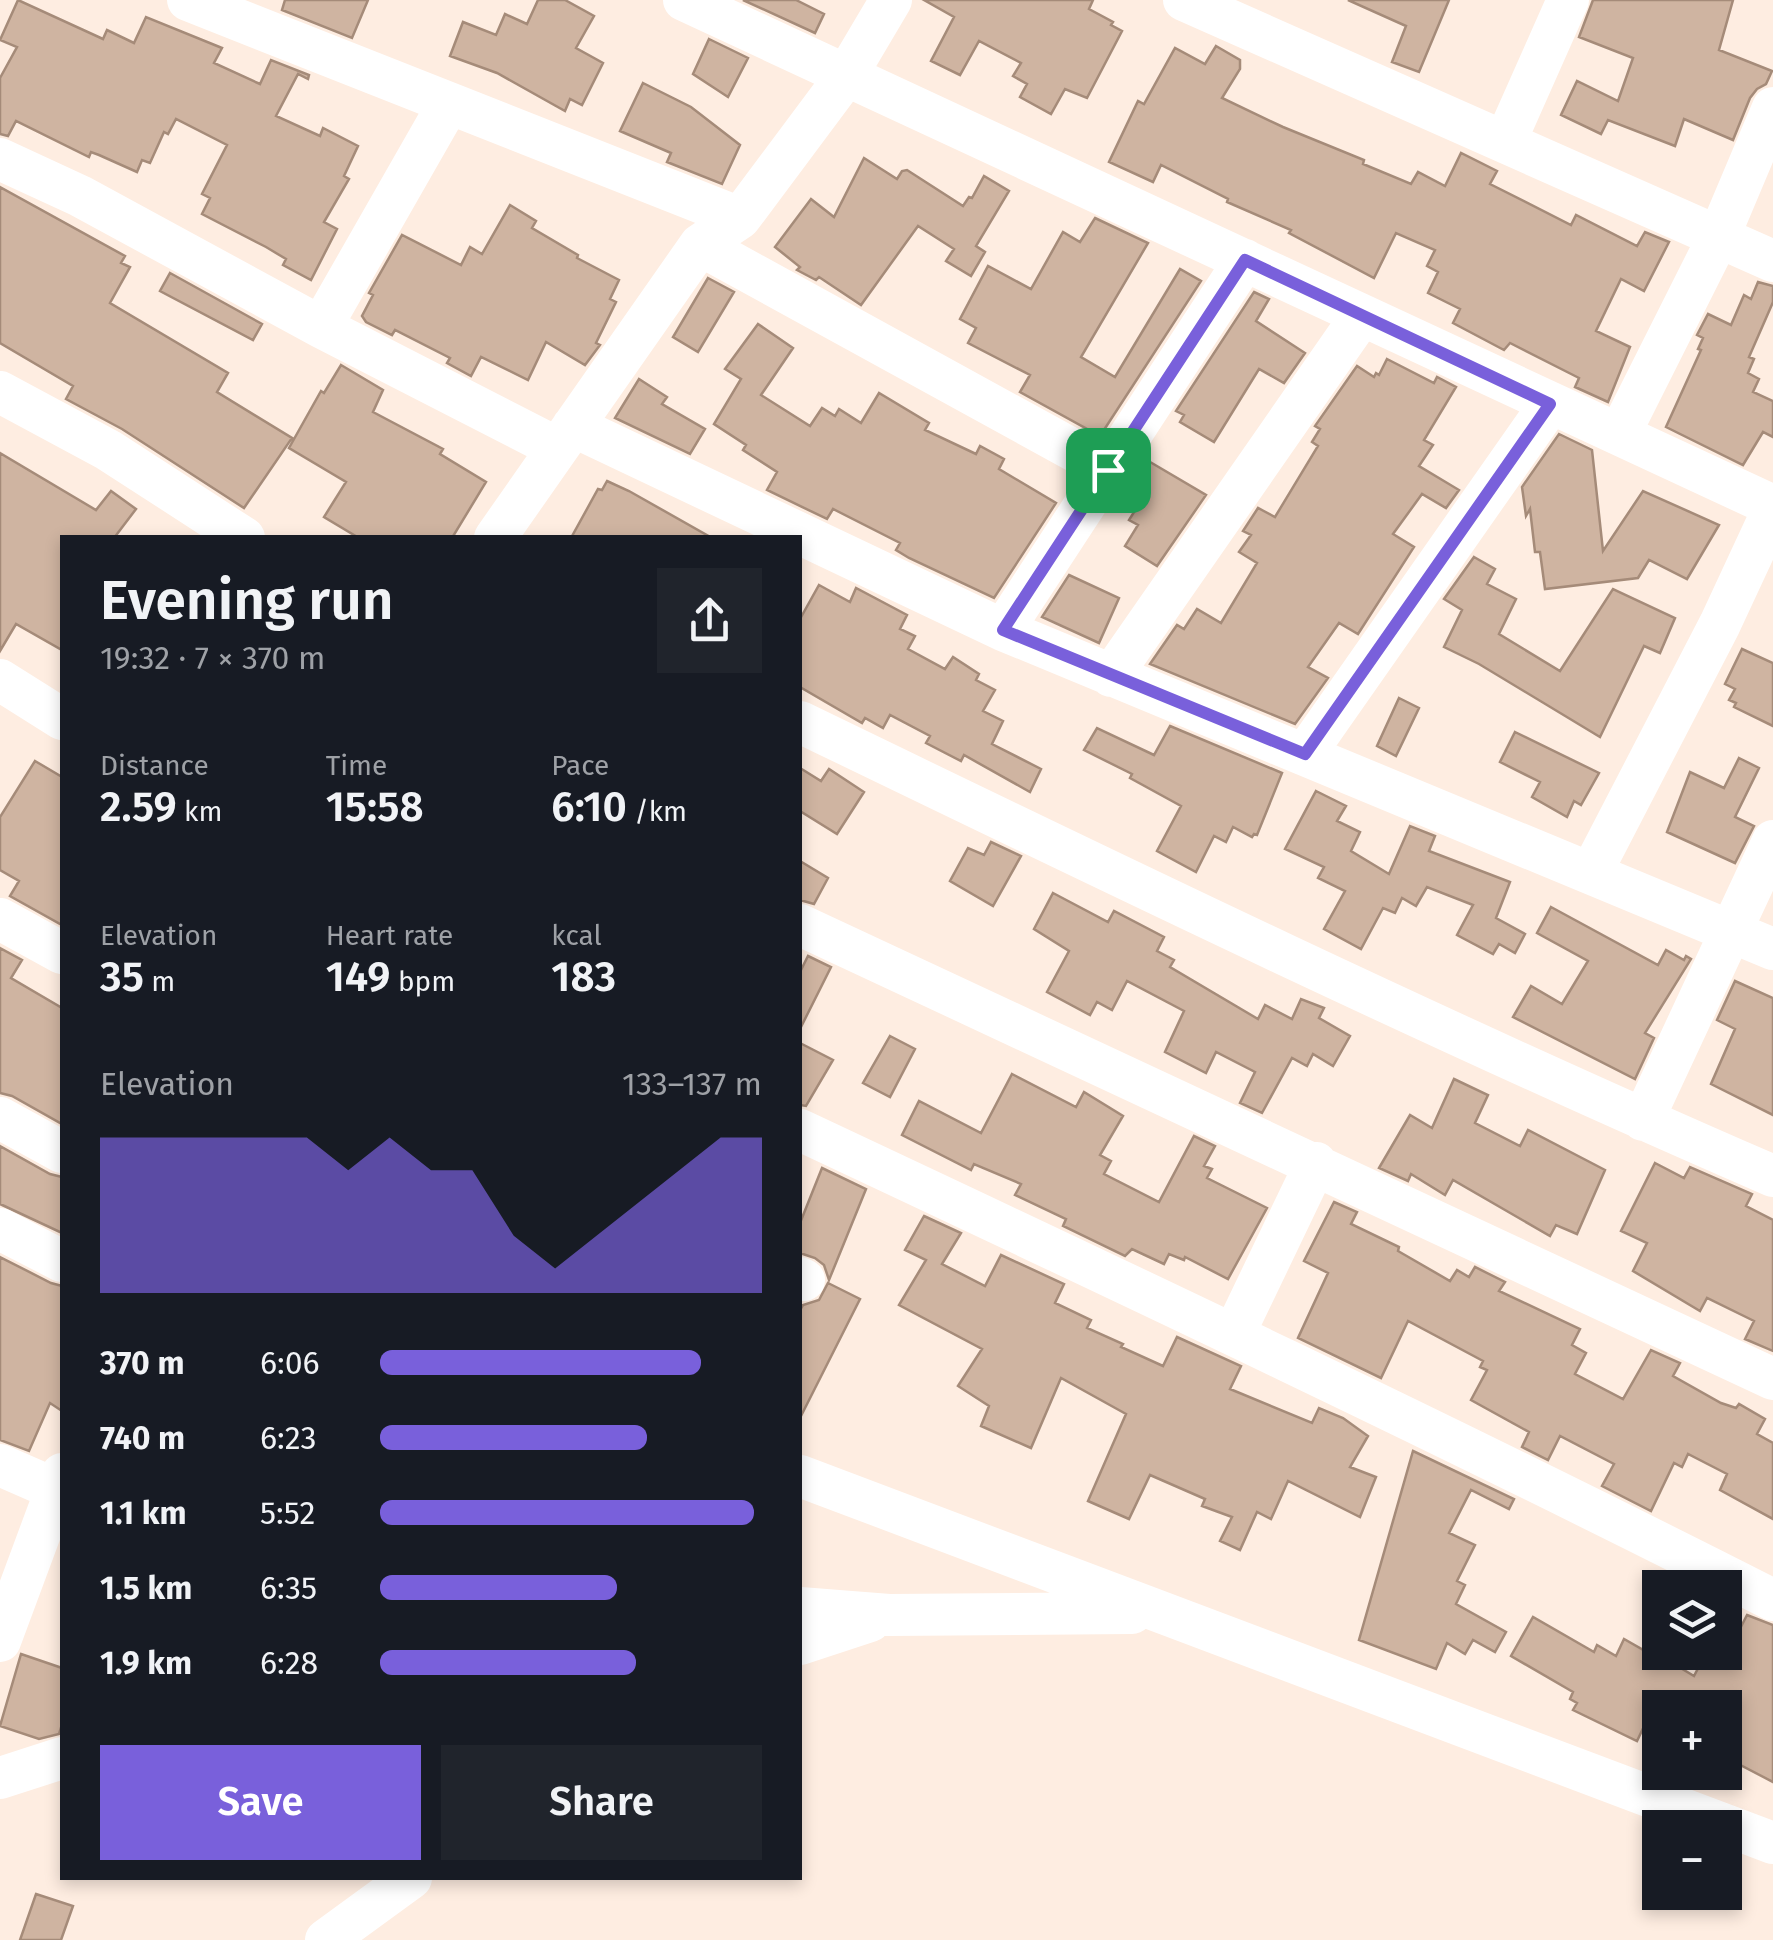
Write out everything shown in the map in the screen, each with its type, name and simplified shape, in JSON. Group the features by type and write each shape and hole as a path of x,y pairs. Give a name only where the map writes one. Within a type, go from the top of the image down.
{"street":[{"path":"188,0 740,218"},
{"path":"684,0 1550,404 1620,433 1773,508 1720,624 1591,874"},
{"path":"496,535 700,245 740,218 846,76 891,0"},
{"path":"1184,0 1773,261"},
{"path":"1505,142 1568,0"},
{"path":"322,327 449,103"},
{"path":"1620,433 1718,236 1773,108"},
{"path":"0,159 80,196 322,327 787,535"},
{"path":"700,245 1108,470"},
{"path":"1003,630 1245,260"},
{"path":"1111,676 1362,316"},
{"path":"0,392 108,450 239,535"},
{"path":"1305,754 1550,404"},
{"path":"802,541 1111,676 1773,949"},
{"path":"0,680 60,719"},
{"path":"802,723 1115,875 1642,1120 1773,1176"},
{"path":"1642,1120 1773,840"},
{"path":"0,919 60,952"},
{"path":"802,925 1773,1379"},
{"path":"0,1118 60,1151"},
{"path":"802,1131 1234,1334 1773,1600"},
{"path":"1234,1334 1316,1163"},
{"path":"0,1229 60,1261"},
{"path":"0,1465 60,1482 0,1640"},
{"path":"802,1477 1773,1843"},
{"path":"802,1608 889,1615 1082,1611 1168,1614"},
{"path":"802,1643 889,1615"},
{"path":"0,1778 60,1759"},
{"path":"326,1940 408,1880"}],"building":[{"path":"18,0 103,39 107,30 134,43 146,17 222,48 214,63 260,84 271,60 309,75 308,79 298,74 276,116 320,136 323,128 358,146 344,176 349,179 324,222 337,229 311,280 283,265 286,259 202,214 210,198 202,194 227,145 176,119 168,134 164,132 150,163 142,160 137,172 91,152 89,157 16,121 8,136 0,134 0,78 17,47 0,40"},
{"path":"285,0 368,0 352,38 282,10"},
{"path":"538,0 565,0 594,16 576,48 603,63 582,105 570,99 565,111 497,73 450,56 463,22 496,35 505,14 527,24"},
{"path":"743,0 796,0 824,14 815,33"},
{"path":"924,0 1093,0 1089,9 1122,31 1087,98 1065,89 1051,114 1020,97 1027,84 1013,76 1021,63 979,41 960,75 931,61 954,17"},
{"path":"1348,0 1449,0 1419,72 1392,62 1406,26"},
{"path":"1593,0 1733,0 1719,50 1772,71 1766,84 1750,98 1733,140 1684,119 1675,146 1608,120 1601,134 1561,115 1577,81 1618,101 1633,58 1579,37"},
{"path":"709,39 748,58 728,97 693,74"},
{"path":"1216,46 1240,60 1240,69 1222,98 1364,160 1363,164 1411,184 1418,172 1445,186 1461,153 1497,171 1490,184 1571,225 1576,215 1637,246 1645,232 1669,242 1644,291 1621,279 1596,331 1630,347 1608,402 1575,387 1579,378 1510,343 1504,350 1453,323 1460,309 1428,293 1438,272 1427,266 1435,250 1396,233 1374,278 1289,233 1291,230 1227,202 1228,199 1161,165 1153,182 1109,162 1138,101 1144,104 1175,48 1205,64"},
{"path":"643,83 691,107 740,145 722,184 667,162 671,153 620,131"},
{"path":"864,158 897,179 907,170 963,206 984,176 1009,191 976,246 985,252 971,276 946,261 954,249 918,226 861,305 819,277 816,280 797,270 800,267 775,247 811,199 834,217"},
{"path":"0,187 125,256 121,263 130,267 110,303 228,373 217,392 292,438 244,508 122,429 66,399 73,386 0,343"},
{"path":"510,205 536,221 532,228 619,280 610,299 616,302 596,343 600,345 585,365 546,342 528,380 481,357 471,376 447,363 450,358 395,330 392,335 366,322 362,316 373,295 369,293 402,235 461,265 470,247 482,254"},
{"path":"1095,218 1148,243 1081,357 1115,377 1180,269 1201,281 1100,436 1020,392 1030,375 968,343 976,328 960,319 988,266 1031,289 1063,232 1080,242"},
{"path":"170,273 262,324 253,340 160,291"},
{"path":"708,278 734,292 698,352 673,337"},
{"path":"1758,282 1773,286 1773,302 1749,357 1754,359 1748,373 1759,379 1753,392 1773,401 1773,437 1763,432 1743,465 1666,427 1701,350 1698,349 1703,338 1697,335 1708,314 1731,325 1744,295 1751,299"},
{"path":"1254,292 1269,299 1256,321 1305,353 1284,383 1259,369 1214,442 1180,422 1184,415 1176,411"},
{"path":"758,324 793,348 761,395 810,426 822,408 835,416 839,409 861,423 879,393 929,423 925,430 976,454 980,446 1004,459 999,469 1056,503 994,598 909,558 896,550 900,543 833,509 827,519 767,490 777,472 743,450 746,445 714,424 741,379 725,369"},
{"path":"1387,359 1434,383 1437,377 1456,387 1424,440 1433,445 1419,466 1459,490 1446,508 1422,494 1393,534 1414,547 1358,634 1339,623 1308,667 1328,678 1295,724 1150,664 1177,625 1184,629 1197,609 1221,623 1257,563 1239,552 1251,535 1243,531 1258,508 1275,517 1318,446 1312,442 1320,429 1315,426 1357,366 1374,377"},
{"path":"341,365 383,390 373,412 443,449 440,454 486,482 454,535 354,535 324,517 346,482 289,448 321,391 324,393"},
{"path":"639,379 667,397 662,404 705,429 690,454 615,418"},
{"path":"1559,434 1592,450 1603,551 1643,491 1719,525 1687,579 1649,560 1638,578 1545,589 1540,552 1535,552 1530,509 1526,516 1522,487"},
{"path":"0,453 96,510 111,491 136,509 116,535 60,535 60,649 16,624 0,651"},
{"path":"1145,459 1206,495 1157,566 1125,546 1138,525 1129,520 1136,509 1120,500"},
{"path":"607,481 707,535 573,535 598,489 602,490"},
{"path":"1474,557 1495,569 1487,584 1516,599 1499,634 1560,671 1613,589 1675,618 1660,653 1644,646 1600,737 1444,647 1462,610 1444,599"},
{"path":"1069,575 1119,598 1099,643 1042,617"},
{"path":"819,585 850,602 856,588 907,615 900,629 915,636 908,649 945,669 953,657 979,674 976,680 995,690 983,711 1003,721 992,744 1041,769 1030,792 964,755 961,761 926,743 930,736 890,715 883,728 865,718 862,723 802,688 802,615"},
{"path":"1742,649 1773,663 1773,726 1734,707 1736,703 1729,700 1735,689 1725,684"},
{"path":"1399,698 1419,708 1396,756 1377,746"},
{"path":"1170,726 1282,773 1257,835 1252,837 1233,827 1226,842 1214,836 1196,872 1157,851 1181,806 1130,778 1132,774 1084,750 1097,728 1154,755"},
{"path":"1515,732 1599,773 1581,805 1574,801 1567,817 1532,797 1540,782 1500,762"},
{"path":"1739,758 1759,768 1735,817 1754,826 1735,863 1667,832 1690,772 1724,788"},
{"path":"35,761 60,776 60,924 10,896 19,881 0,870 0,817"},
{"path":"802,769 821,781 829,769 864,792 837,834 802,812"},
{"path":"1316,791 1346,806 1337,821 1360,832 1351,851 1389,874 1410,826 1435,836 1429,851 1510,882 1496,918 1525,934 1515,953 1499,944 1493,954 1457,935 1473,905 1427,887 1416,906 1402,898 1395,913 1383,908 1361,949 1324,929 1345,891 1318,878 1324,867 1285,849"},
{"path":"991,842 1021,856 993,906 950,881 968,848 984,855"},
{"path":"802,862 828,878 814,904 802,901"},
{"path":"1053,893 1108,922 1114,911 1164,937 1157,951 1174,960 1170,967 1258,1019 1265,1005 1292,1019 1301,999 1324,1008 1319,1018 1350,1036 1333,1066 1313,1054 1307,1066 1292,1058 1262,1113 1240,1103 1255,1072 1216,1052 1206,1073 1165,1052 1184,1011 1127,981 1112,1010 1097,1002 1090,1015 1047,992 1069,951 1034,929"},
{"path":"1551,907 1658,965 1666,950 1684,960 1686,956 1691,959 1645,1033 1654,1038 1635,1079 1513,1017 1531,986 1562,1004 1588,961 1537,933"},
{"path":"0,948 22,960 11,978 60,1007 60,1123 0,1093"},
{"path":"808,956 831,967 802,1025 802,968"},
{"path":"1735,981 1773,998 1773,1115 1711,1084 1735,1029 1717,1020"},
{"path":"890,1036 915,1049 890,1097 863,1083"},
{"path":"802,1044 833,1060 806,1106 802,1105"},
{"path":"1012,1074 1076,1107 1084,1092 1123,1116 1100,1155 1111,1161 1104,1174 1159,1202 1194,1136 1215,1146 1204,1166 1212,1169 1207,1178 1267,1208 1228,1279 1185,1257 1184,1260 1169,1254 1164,1264 1132,1249 1125,1256 1063,1226 1066,1219 1015,1195 1021,1184 974,1164 971,1170 902,1135 919,1101 981,1133"},
{"path":"1454,1079 1488,1095 1475,1123 1520,1146 1528,1130 1605,1170 1577,1234 1556,1225 1550,1236 1453,1180 1445,1195 1411,1174 1408,1181 1379,1168 1410,1115 1432,1128"},
{"path":"0,1146 60,1176 60,1232 0,1204"},
{"path":"1655,1163 1684,1178 1690,1167 1752,1194 1746,1206 1773,1220 1773,1351 1745,1339 1754,1321 1707,1298 1700,1311 1633,1271 1647,1243 1621,1231"},
{"path":"822,1168 866,1189 829,1280 824,1265 802,1254 802,1218"},
{"path":"1334,1202 1357,1212 1351,1224 1399,1247 1398,1251 1450,1281 1457,1270 1469,1277 1475,1267 1505,1282 1499,1291 1580,1329 1572,1345 1586,1353 1575,1374 1623,1399 1651,1350 1680,1363 1673,1376 1721,1403 1736,1408 1739,1404 1765,1419 1757,1434 1773,1443 1773,1519 1720,1490 1727,1474 1688,1454 1682,1467 1674,1463 1651,1511 1602,1486 1614,1464 1560,1436 1548,1460 1522,1447 1529,1432 1471,1400 1487,1370 1480,1367 1483,1361 1408,1321 1381,1378 1298,1338 1328,1273 1304,1261"},
{"path":"924,1216 961,1233 942,1264 985,1286 1001,1255 1064,1284 1055,1303 1091,1320 1087,1328 1123,1344 1121,1347 1163,1366 1177,1337 1241,1366 1230,1389 1312,1423 1319,1408 1343,1418 1368,1436 1350,1467 1376,1477 1360,1517 1288,1481 1271,1519 1257,1512 1240,1550 1220,1541 1232,1517 1202,1506 1205,1499 1150,1475 1129,1519 1088,1501 1126,1414 1061,1378 1031,1448 981,1426 989,1406 958,1386 982,1349 899,1305 926,1260 905,1250"},
{"path":"0,1257 60,1285 60,1410 50,1403 29,1451 0,1440"},
{"path":"828,1283 860,1299 802,1414 802,1307 819,1300"},
{"path":"1413,1451 1514,1499 1509,1509 1471,1490 1449,1533 1475,1545 1457,1581 1465,1585 1456,1604 1506,1632 1495,1652 1473,1640 1465,1654 1447,1643 1436,1669 1359,1640"},
{"path":"1747,1615 1773,1625 1773,1782 1742,1766 1742,1690 1642,1690 1642,1731 1637,1741 1573,1710 1577,1703 1570,1699 1573,1692 1511,1656 1533,1617 1594,1652 1597,1645 1616,1656 1624,1639 1642,1649 1642,1670 1684,1670 1694,1676 1697,1670 1742,1670 1742,1625"},
{"path":"21,1654 60,1667 59,1734 39,1739 0,1726"},
{"path":"36,1894 73,1906 61,1940 20,1940"}],"route":[{"path":"1245,260 1550,404 1305,754 1003,630 1108,470 1245,260"}]}
